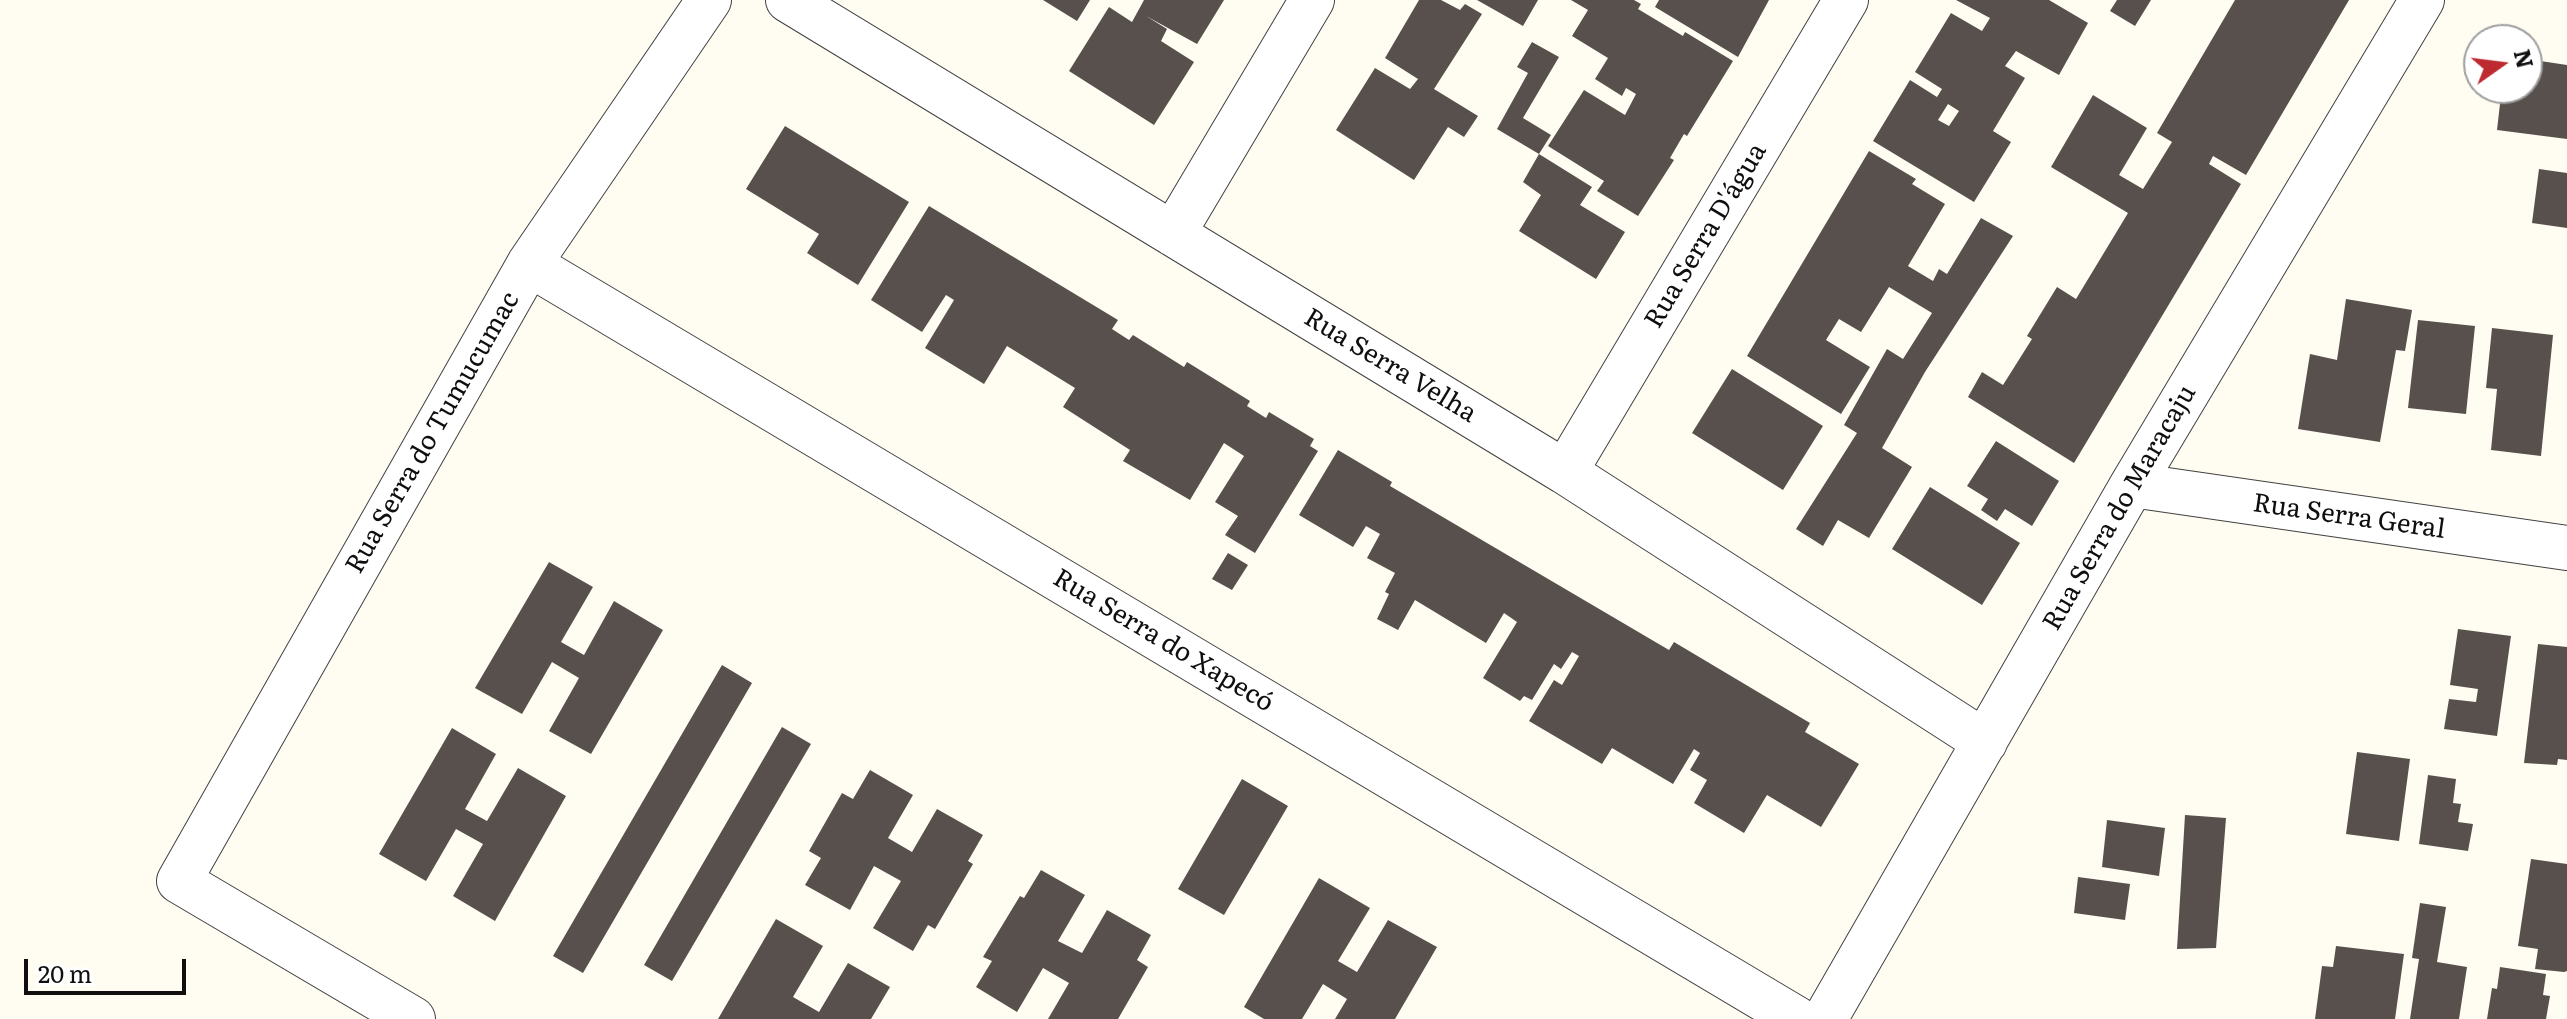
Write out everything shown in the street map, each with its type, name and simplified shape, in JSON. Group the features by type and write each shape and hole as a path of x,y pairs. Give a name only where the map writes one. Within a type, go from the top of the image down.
{"street":[{"name":"Rua Serra do Tumucumac","path":"413,1019 179,881 529,264 709,0"},
{"name":"Rua Serra Velha","path":"788,0 1565,472 1985,742"},
{"path":"1173,234 1312,0"},
{"name":"Rua Serra D'água","path":"1565,472 1846,0"},
{"name":"Rua Serra do Maracaju","path":"1825,1019 2132,485 2422,0"},
{"name":"Rua Serra do Xapecó","path":"529,264 1797,1019"},
{"name":"Rua Serra Geral","path":"2132,485 2567,548"}],"building":[{"path":"1043,0 1090,0 1077,21"},
{"path":"1144,0 1224,0 1197,44 1146,16 1167,29 1161,41 1194,62 1154,125 1069,71 1109,7 1132,22"},
{"path":"1419,0 1441,0 1460,10 1465,4 1482,14 1434,89 1478,116 1464,137 1448,127 1414,180 1336,130 1375,68 1410,89 1418,79 1385,58"},
{"path":"1477,0 1538,0 1523,26"},
{"path":"1571,0 1634,0 1641,4 1638,9 1733,61 1687,136 1684,134 1670,158 1674,160 1638,216 1597,191 1604,181 1548,146 1584,90 1625,115 1636,94 1626,88 1622,96 1595,79 1608,58 1572,36 1588,10"},
{"path":"1659,0 1769,0 1738,57 1655,7"},
{"path":"1956,0 2049,0 2088,23 2059,75 2016,51 2005,66 2025,78 1993,131 2011,142 1974,202 1873,141 1910,80 1937,97 1942,89 1915,72 1951,13 1982,31 1990,18","holes":["1948,104 1959,111 1949,126 1938,120"]},
{"path":"2117,0 2151,0 2135,26 2110,11"},
{"path":"2235,0 2349,0 2246,175 2213,156 2209,164 2241,184 2074,463 1968,397 1982,372 2003,385 2032,339 2027,336 2057,287 2076,299 2128,213 2051,167 2093,95 2147,128 2119,175 2143,189 2172,142 2157,133"},
{"path":"1532,42 1559,57 1523,118 1551,135 1539,154 1497,129 1528,73 1517,67"},
{"path":"2543,61 2567,65 2567,139 2497,130 2500,104 2543,104"},
{"path":"785,126 909,202 858,285 807,253 819,234 746,189"},
{"path":"1869,151 1916,179 1912,184 1945,204 1908,266 1933,281 1939,269 1947,274 1981,218 2013,236 1925,372 1882,448 1912,467 1869,538 1838,520 1823,546 1796,529 1857,433 1844,425 1887,349 1903,359 1932,313 1889,287 1861,332 1839,319 1826,340 1870,367 1841,414 1747,356"},
{"path":"1539,154 1592,187 1580,205 1625,232 1596,279 1519,231 1541,195 1523,182"},
{"path":"2539,169 2567,173 2567,228 2532,223"},
{"path":"929,206 1118,320 1112,329 1129,340 1133,335 1184,367 1187,362 1250,401 1247,406 1266,418 1269,412 1314,439 1310,446 1318,451 1255,553 1225,535 1238,516 1215,502 1244,456 1224,443 1190,500 1123,461 1130,450 1063,407 1075,388 1007,346 984,384 925,348 954,300 946,295 922,332 871,300"},
{"path":"2346,299 2412,310 2405,351 2396,350 2380,442 2298,429 2310,354 2337,360"},
{"path":"2418,320 2475,326 2466,414 2408,408"},
{"path":"2492,328 2553,335 2541,456 2491,450 2497,389 2486,388"},
{"path":"1732,369 1823,426 1783,490 1692,433"},
{"path":"1996,441 2059,481 2032,526 2005,509 1997,521 1981,510 1988,499 1967,486"},
{"path":"1338,450 1392,482 1390,486 1669,650 1674,642 1810,723 1805,732 1859,764 1821,827 1767,795 1744,833 1694,803 1707,780 1690,770 1700,753 1694,749 1673,784 1612,748 1602,764 1529,721 1554,680 1562,685 1579,656 1572,652 1561,669 1554,664 1532,700 1524,696 1520,701 1483,678 1517,622 1504,613 1486,643 1415,600 1398,630 1377,619 1395,573 1367,558 1380,534 1366,526 1353,547 1299,515"},
{"path":"1930,487 2020,543 1982,605 1892,549"},
{"path":"1228,553 1248,565 1232,590 1212,579"},
{"path":"549,562 593,587 561,642 584,655 614,601 663,630 591,754 549,731 579,678 552,662 522,714 475,688"},
{"path":"2458,629 2511,636 2497,736 2444,729 2449,699 2476,702 2478,689 2450,685"},
{"path":"2538,644 2567,647 2567,760 2558,759 2557,765 2524,763"},
{"path":"722,665 752,683 583,973 553,956"},
{"path":"782,727 811,744 672,981 644,965"},
{"path":"452,728 496,754 465,809 487,821 518,768 566,796 495,921 453,896 483,844 456,829 426,881 379,854"},
{"path":"2357,752 2410,759 2399,841 2346,834"},
{"path":"870,770 913,795 888,838 912,852 937,809 983,835 968,861 973,864 935,929 928,925 913,951 873,928 901,881 874,866 850,910 805,885 821,858 809,851 842,793 853,799"},
{"path":"2428,775 2456,779 2453,803 2461,804 2458,822 2473,824 2468,851 2419,844"},
{"path":"1242,779 1288,806 1224,915 1178,889"},
{"path":"2185,815 2226,818 2216,948 2177,949"},
{"path":"2107,820 2165,828 2159,876 2102,867"},
{"path":"2531,859 2567,864 2567,971 2564,972 2535,969 2538,949 2518,946"},
{"path":"1041,870 1085,895 1058,941 1082,953 1107,910 1151,935 1137,960 1148,967 1118,1019 1048,1019 1069,983 1043,968 1017,1012 976,987 992,961 983,957 1020,896 1024,898"},
{"path":"2078,877 2130,884 2125,920 2074,913"},
{"path":"1319,878 1370,908 1338,961 1357,972 1388,920 1437,947 1395,1019 1335,1019 1347,999 1323,984 1302,1019 1264,1019 1244,1007"},
{"path":"2420,903 2446,907 2437,962 2467,967 2459,1019 2410,1019 2419,959 2412,958"},
{"path":"776,919 823,946 793,997 819,1012 848,963 890,987 871,1019 718,1019"},
{"path":"2336,946 2404,954 2395,1019 2315,1019 2322,966 2333,967"},
{"path":"2500,967 2546,974 2543,995 2550,996 2546,1019 2487,1019 2492,988 2497,989"}]}
